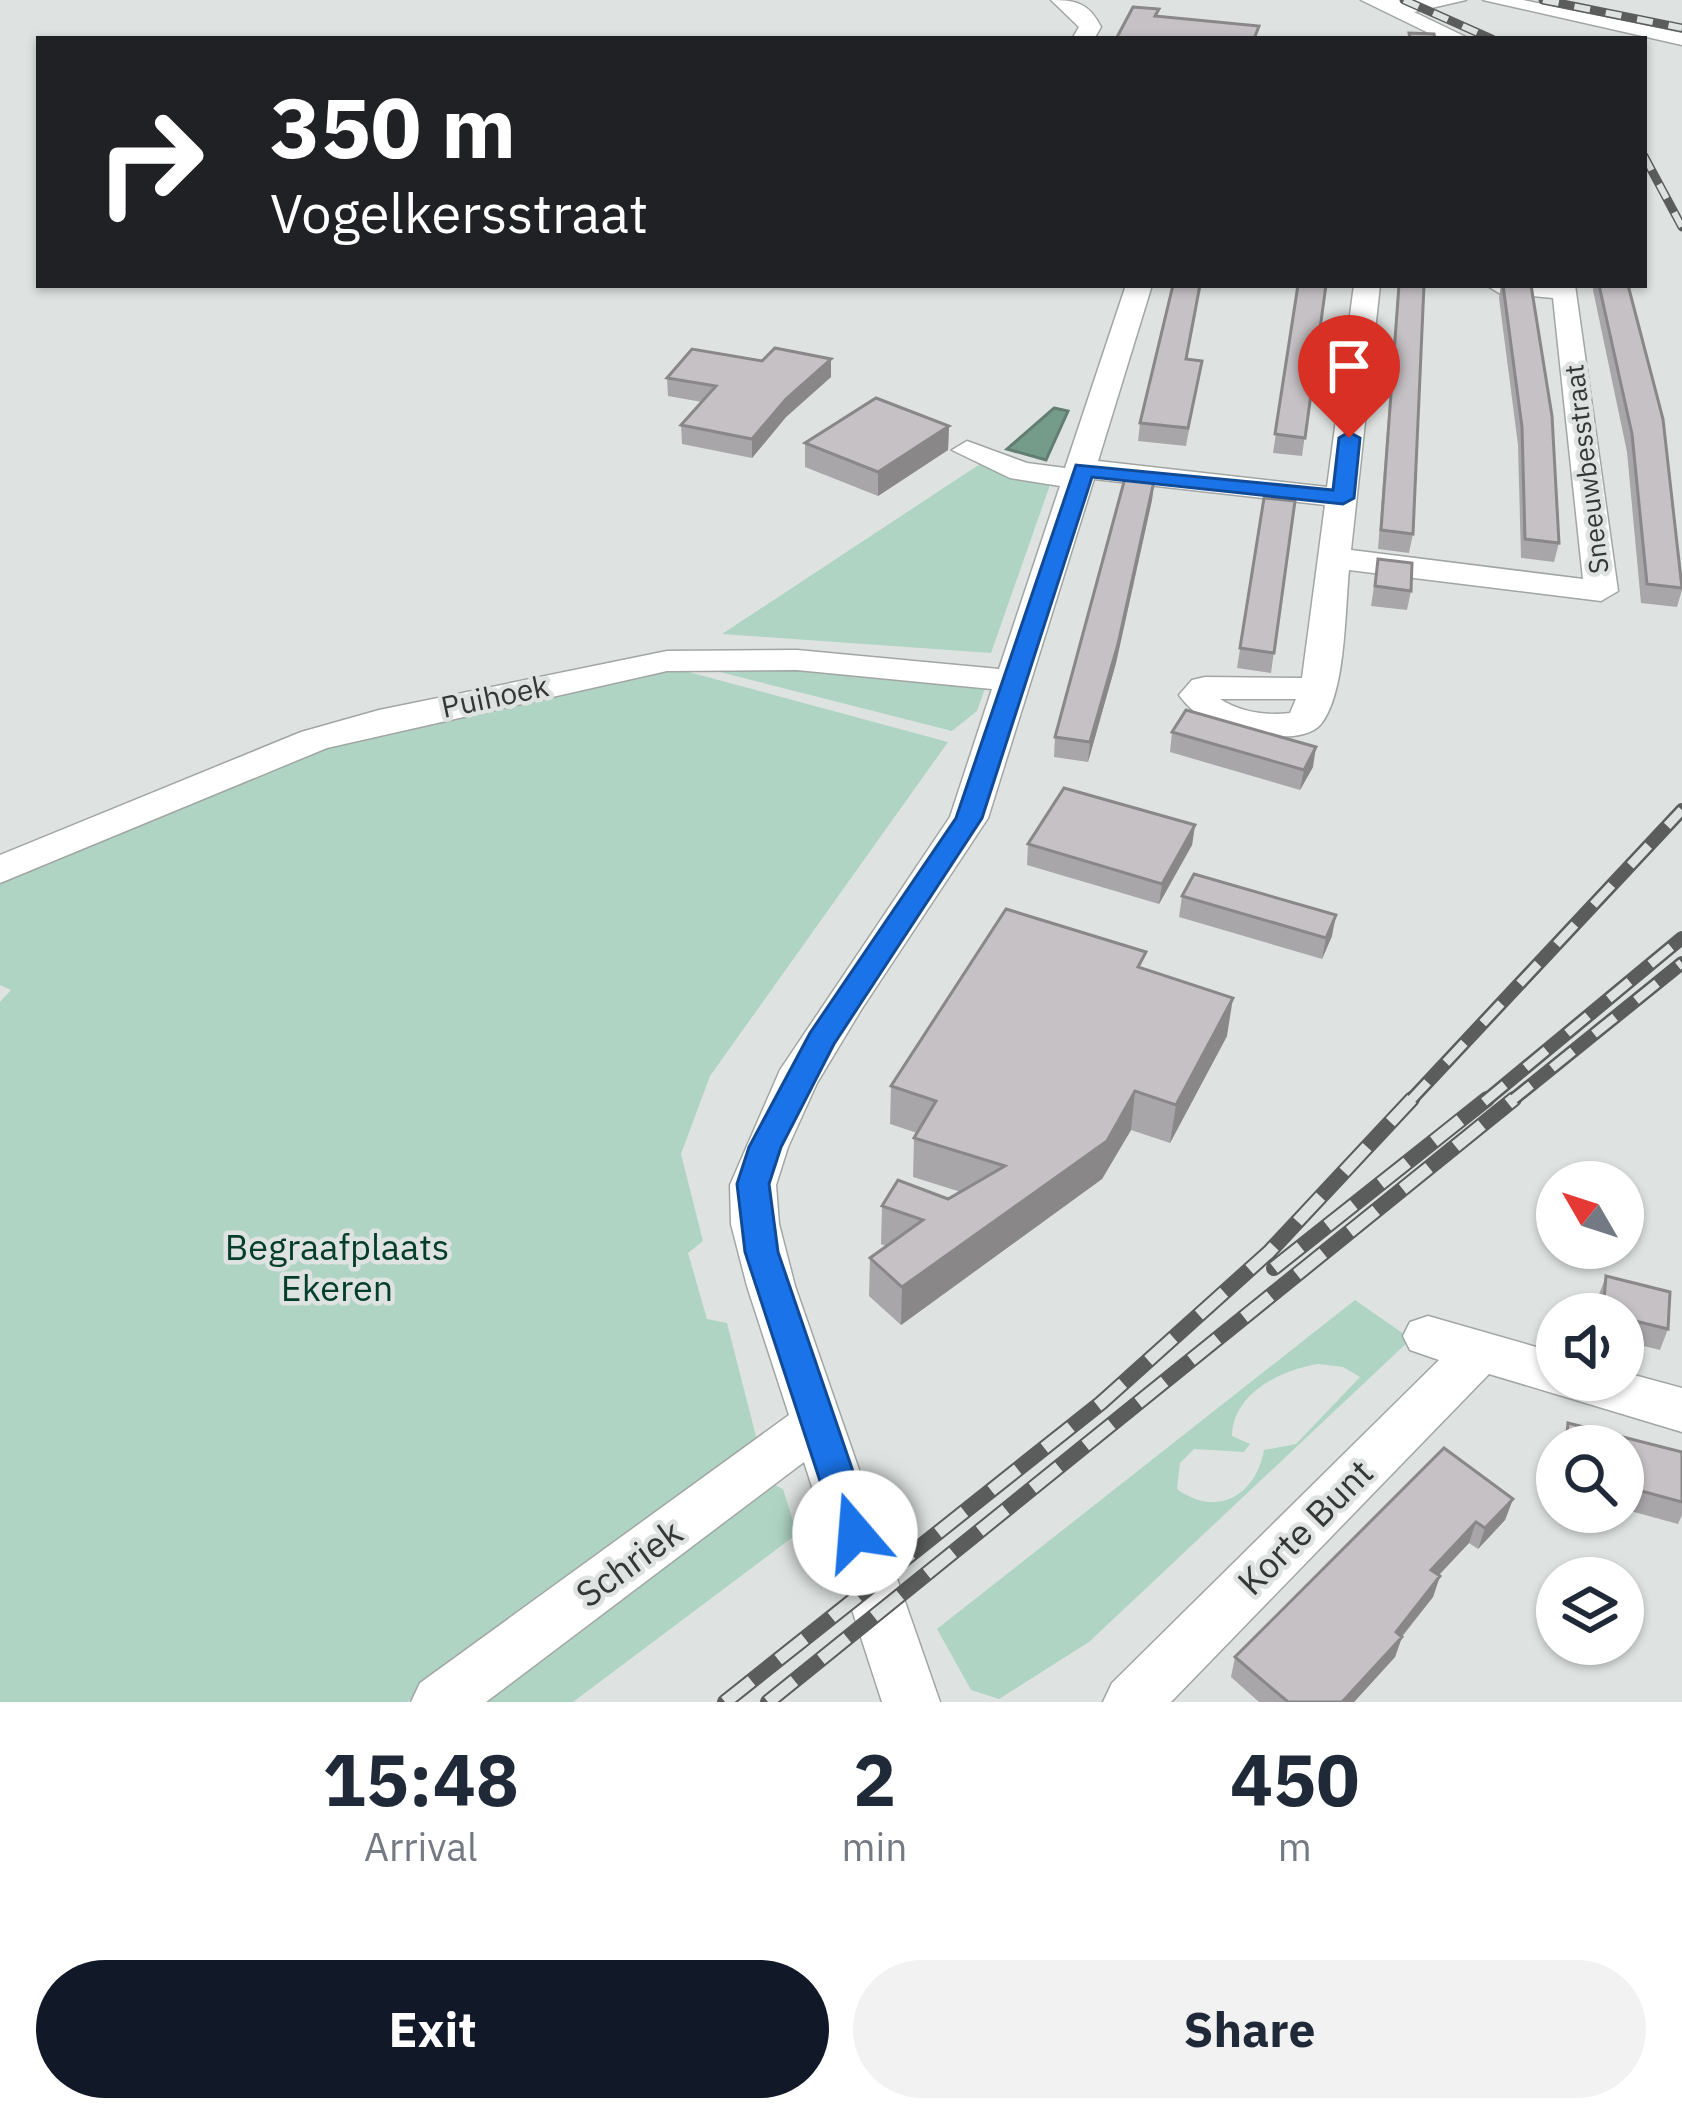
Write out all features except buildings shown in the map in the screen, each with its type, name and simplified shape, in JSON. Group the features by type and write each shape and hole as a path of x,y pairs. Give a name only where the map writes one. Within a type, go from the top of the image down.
{"street":[{"path":"1371,0 1454,36"},
{"path":"1394,8 1456,0"},
{"path":"1492,0 1682,39"},
{"path":"1069,4 1106,2"},
{"path":"1069,4 1090,27 1085,36"},
{"path":"910,1702 761,1252 753,1184 796,1081 969,818 1017,680 1138,288"},
{"path":"1318,689 1367,288"},
{"name":"Sneeuwbesstraat","path":"1335,558 1601,591 1566,291 1532,288"},
{"path":"967,450 1021,471 1084,466 1344,487"},
{"name":"Puihoek","path":"0,870 314,740 379,721 667,661 797,660 1017,680"},
{"path":"1428,1336 1536,1368"},
{"name":"Korte Bunt","path":"1132,1702 1479,1352"},
{"path":"1644,1399 1681,1410 1682,1397"},
{"name":"Schriek","path":"440,1702 818,1423"}],"green space":[{"path":"980,464 1051,482 991,653 722,634"},
{"path":"723,665 988,680 977,711 952,731 712,670"},
{"name":"Begraafplaats Ekeren","path":"670,667 948,742 710,1076 681,1154 703,1241 688,1253 707,1319 727,1323 758,1444 407,1702 0,1702 0,1002 11,990 0,985 0,882 323,746"},
{"path":"1355,1300 1411,1339 1089,1642 999,1699 971,1690 937,1629","holes":["1304,1367 1343,1367 1360,1377 1296,1444 1264,1450 1253,1480 1243,1490 1220,1502 1206,1502 1177,1489 1180,1463 1194,1449 1244,1452 1250,1444 1232,1436 1234,1421 1262,1386"]},
{"path":"769,1482 783,1489 797,1534 573,1702 468,1702"}],"shaded area":[{"path":"1054,408 1068,411 1046,460 1007,449"}],"railway":[{"path":"1404,0 1485,36"},
{"path":"1543,0 1682,28"},
{"path":"1647,162 1682,227"},
{"path":"1409,1102 1682,810"},
{"path":"1484,1102 1682,938"},
{"path":"1510,1102 1682,963"},
{"path":"725,1702 1101,1403 1269,1252 1412,1099"},
{"path":"1274,1268 1487,1099"},
{"path":"768,1702 1514,1099"}],"route":[{"path":"855,1533 761,1252 753,1184 765,1147 821,1040 969,818 1084,469 1343,498 1349,438"}]}
